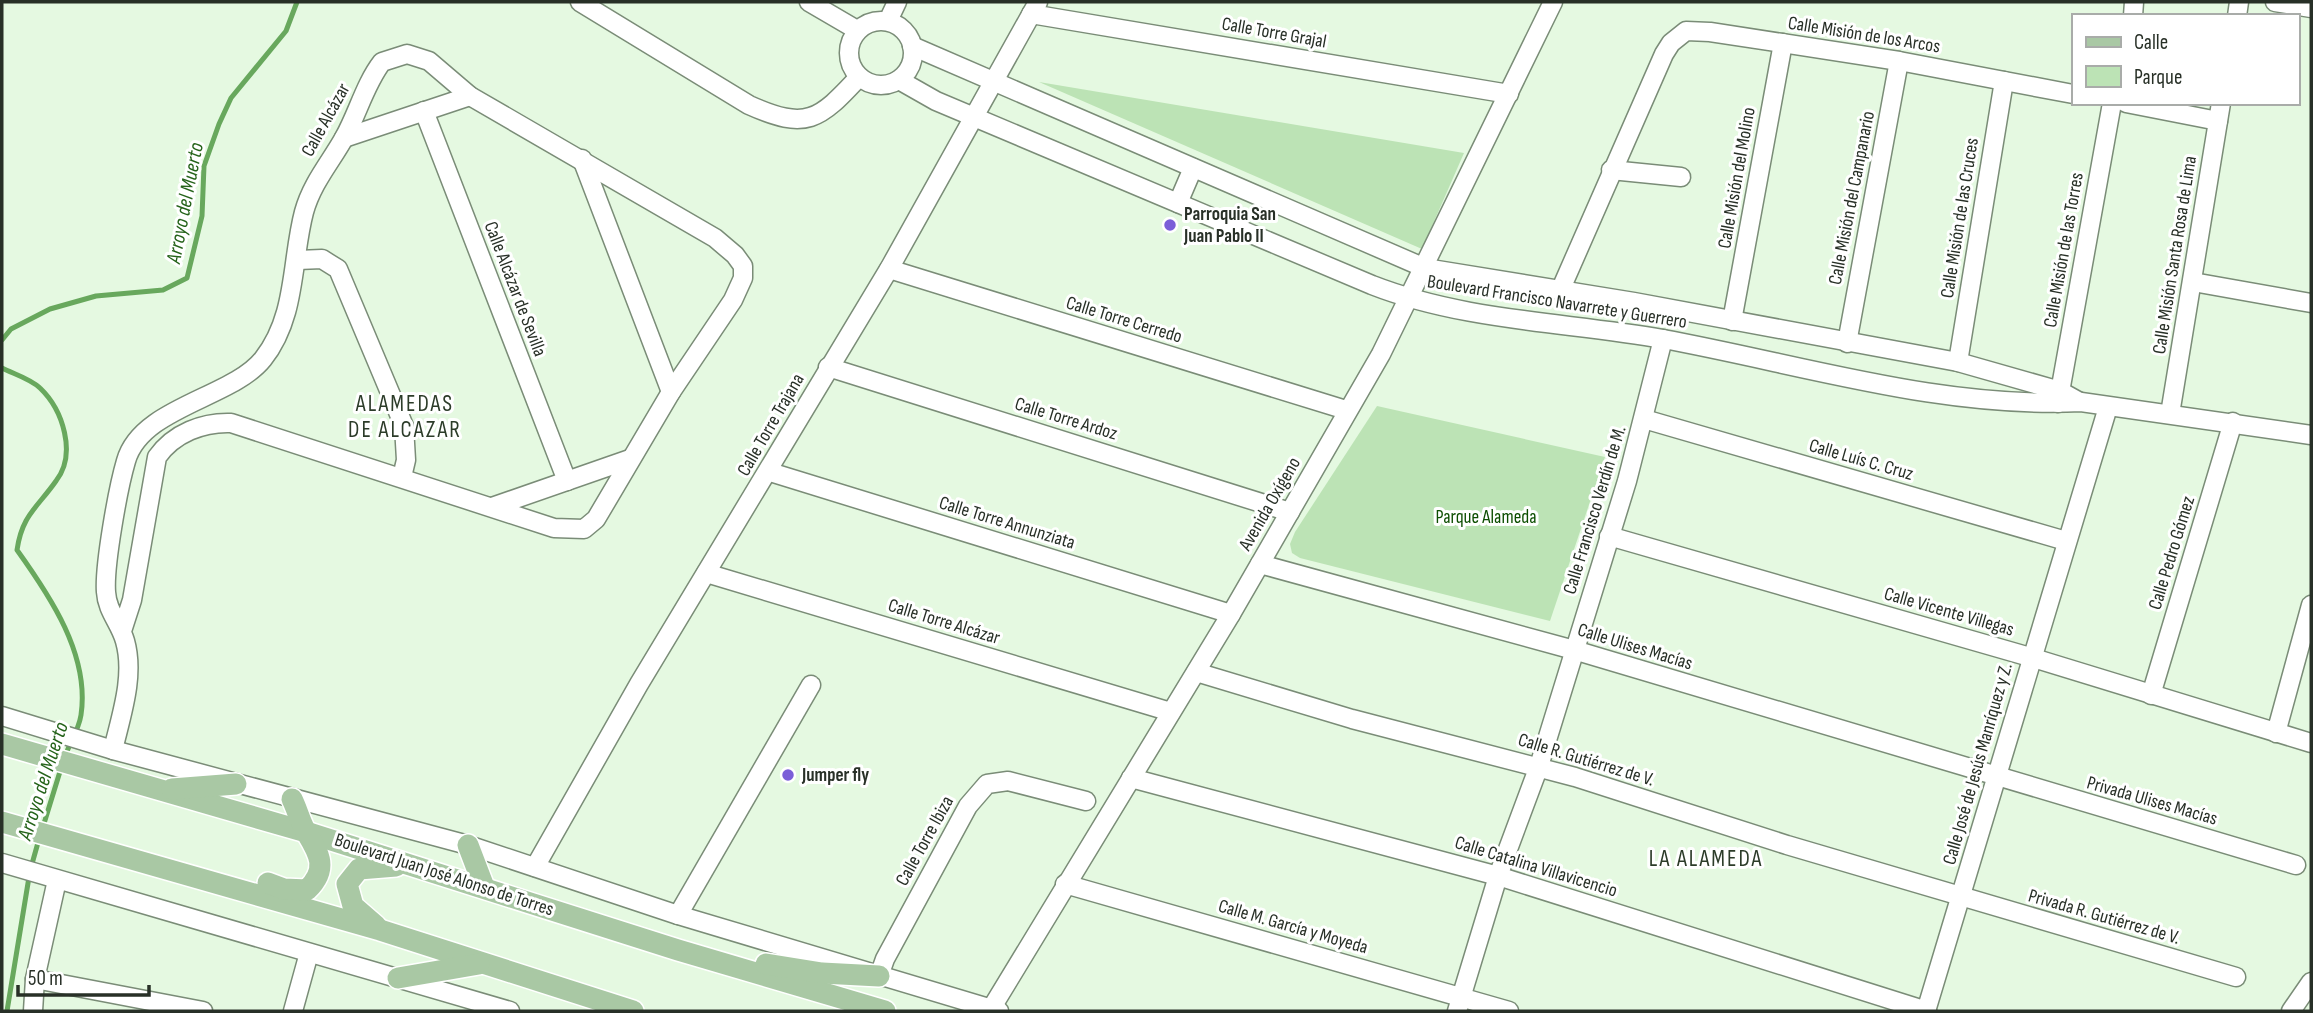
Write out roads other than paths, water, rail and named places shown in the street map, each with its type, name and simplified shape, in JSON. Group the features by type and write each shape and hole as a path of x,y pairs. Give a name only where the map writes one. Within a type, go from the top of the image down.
{"main road":[{"name":"Boulevard Juan José Alonso de Torres","path":"2,744 306,832 678,950 885,1011"},
{"path":"158,790 236,784"},
{"path":"191,876 222,872 284,890 307,890 317,880 319,871 316,845 306,832 292,799"},
{"path":"11,825 380,930 633,1011"},
{"path":"468,845 484,887"},
{"path":"380,930 350,900 347,884 353,873 378,866 429,870"},
{"path":"678,950 822,973 878,976"},
{"path":"398,978 484,964"}],"street":[{"path":"580,2 749,105 770,114 808,118 822,114 859,77"},
{"path":"809,2 858,30"},
{"path":"888,21 897,2"},
{"name":"Avenida Oxígeno","path":"995,1010 1065,884 1231,614 1410,299 1552,2"},
{"path":"2274,2 2311,8"},
{"name":"Calle Torre Grajal","path":"1035,8 1509,94"},
{"name":"Calle Torre Trajana","path":"535,867 706,573 770,472 828,367 889,269 1035,8"},
{"path":"888,21 904,30 912,46 911,65 899,80 878,85 859,77 851,66 848,54 850,41 858,30 867,23 888,21"},
{"name":"Calle Misión de los Arcos","path":"1560,291 1664,54 1678,35 1686,31 1710,32 1899,61 2072,94"},
{"name":"Calle Misión del Molino","path":"1732,321 1783,43"},
{"name":"Boulevard Francisco Navarrete y Guerrero","path":"912,46 1424,268 1958,362 2081,402 2311,435"},
{"name":"Calle Alcázar","path":"126,460 146,430 262,360 277,338 287,309 309,196 344,138 376,69 394,56 407,54 429,61 470,96 715,238 728,247 743,266 743,278 733,300 671,392 608,503 591,525 583,529 554,528 230,423 204,425 177,438 164,447 154,470"},
{"name":"Calle Misión del Campanario","path":"1847,343 1899,61"},
{"name":"Boulevard Francisco Navarrete y Guerrero","path":"899,80 936,101 1410,299 1475,312 1663,339 1805,370 1944,393 2059,397"},
{"name":"Calle Misión de las Cruces","path":"1958,362 2004,81"},
{"path":"344,138 470,96"},
{"name":"Calle Misión de las Torres","path":"2059,397 2112,105"},
{"path":"2147,105 2219,112"},
{"name":"Calle Alcázar de Sevilla","path":"424,111 567,481"},
{"name":"Calle Misión Santa Rosa de Lima","path":"2169,414 2193,282 2219,112"},
{"path":"582,159 671,392"},
{"path":"1178,203 1193,168"},
{"path":"1611,170 1681,177"},
{"path":"298,260 323,258 338,269 404,426 406,448 402,477"},
{"name":"Calle Torre Cerredo","path":"889,269 1346,410"},
{"path":"2193,282 2311,303"},
{"name":"Calle Francisco Verdín de M.","path":"1459,1004 1498,876 1539,766 1644,419 1663,339"},
{"name":"Calle Torre Ardoz","path":"828,367 1290,512"},
{"name":"Calle José de Jesús Manríquez y Z.","path":"1926,1011 2108,407"},
{"name":"Calle Luís C. Cruz","path":"1644,419 2066,541"},
{"name":"Calle Pedro Gómez","path":"2151,695 2233,422"},
{"path":"492,507 631,459"},
{"path":"113,750 128,678 128,660 122,631 114,620 106,593 126,460 154,470 134,592 122,631"},
{"name":"Calle Torre Annunziata","path":"770,472 1231,614"},
{"name":"Calle Vicente Villegas","path":"1609,536 2031,657 2311,743"},
{"name":"Calle Ulises Macías","path":"1260,564 1574,650 1996,776"},
{"name":"Calle Torre Alcázar","path":"706,573 1171,712"},
{"path":"2276,733 2311,605"},
{"name":"Calle R. Gutiérrez de V.","path":"1196,672 1352,719 1539,766 1961,897"},
{"path":"678,915 811,685"},
{"path":"2,716 113,750 468,845 678,915 995,1010"},
{"name":"Privada Ulises Macías","path":"1996,776 2296,865"},
{"name":"Calle Catalina Villavicencio","path":"1130,778 1498,876 1926,1011"},
{"name":"Calle Torre Ibiza","path":"878,976 968,806 987,785 1008,781 1086,801"},
{"path":"5,864 510,1011"},
{"path":"33,1011 49,877"},
{"name":"Calle M. García y Moyeda","path":"1065,884 1459,1004 1509,1011"},
{"name":"Privada R. Gutiérrez de V.","path":"1961,897 2236,977"},
{"path":"293,1011 309,953"},
{"path":"35,979 203,1011"},
{"path":"2291,1011 2311,982"}],"waterway":[{"name":"Arroyo del Muerto","path":"2,340 11,329 50,309 96,296 163,290 187,278 202,216 204,166 219,124 231,98 286,31 297,2"},
{"name":"Arroyo del Muerto","path":"2,368 40,388 55,408 64,433 66,458 62,470 31,512 19,538 17,550 65,627 79,670 81,715 65,756"},
{"name":"Arroyo del Muerto","path":"42,830 62,765"},
{"name":"Arroyo del Muerto","path":"7,1011 30,871 39,839"}],"place":[{"name":"Parroquia San Juan Pablo II","path":"1170,225"},
{"name":"Jumper fly","path":"788,775"}],"district":[{"name":"ALAMEDAS DE ALCAZAR","path":"405,417"},
{"name":"LA ALAMEDA","path":"1706,859"}],"park label":[{"name":"Parque Alameda","path":"1486,517"}]}
